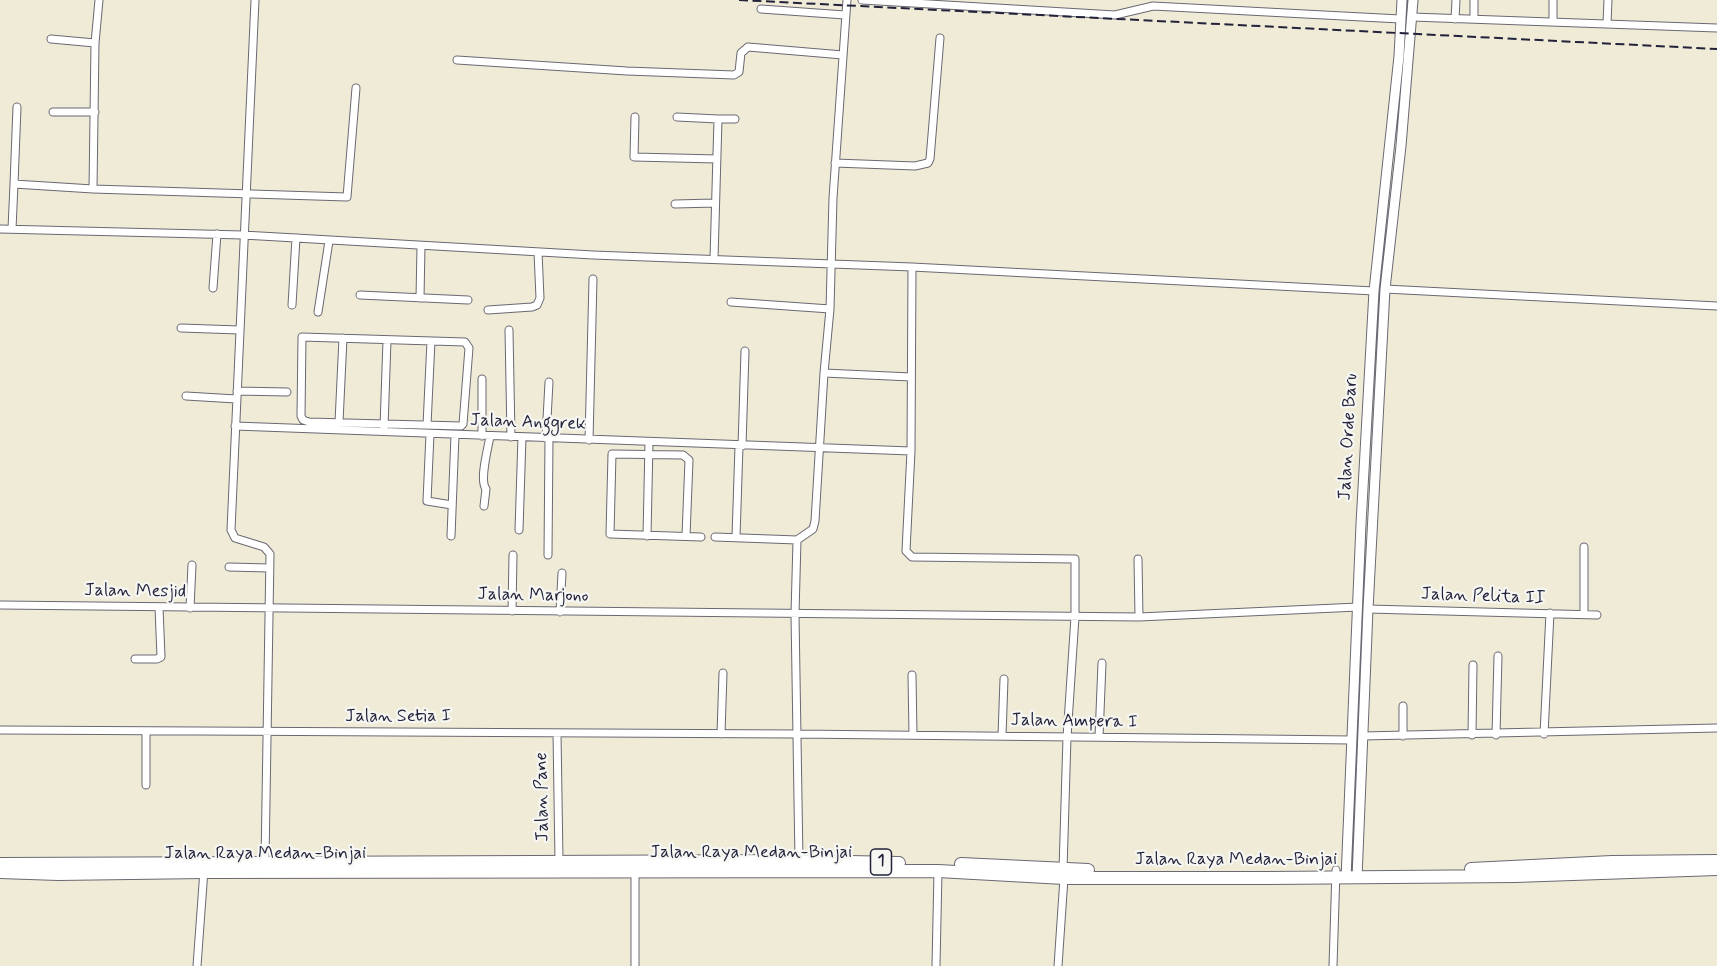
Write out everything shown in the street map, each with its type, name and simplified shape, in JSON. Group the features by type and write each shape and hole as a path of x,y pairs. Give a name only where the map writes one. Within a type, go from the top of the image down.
{"highway":[{"name":"Jalan Raya Medan-Binjai","path":"0,872 58,874 265,862 559,861 1064,874 1515,876 1717,869"},
{"name":"Jalan Raya Medan-Binjai","path":"0,864 635,871 799,861 983,864 1064,874"},
{"name":"Jalan Raya Medan-Binjai","path":"1347,874 1602,863 1717,861"}],"main road":[{"name":"Jalan Orde Baru","path":"1347,874 1361,524 1374,291 1402,0"},
{"name":"Jalan Orde Baru","path":"1347,874 1363,736 1385,289 1413,0"},
{"path":"1383,206 1394,207"},
{"path":"1368,399 1379,399"},
{"path":"1361,524 1372,524"}],"street":[{"path":"93,189 95,43 99,0"},
{"path":"255,0 231,530 235,538 264,547 270,555 265,862"},
{"path":"715,537 797,540 813,529 815,521 830,309 836,162 847,0"},
{"path":"862,0 1115,15 1153,6 1400,19"},
{"path":"1455,19 1456,0"},
{"path":"1473,20 1474,0"},
{"path":"1553,0 1553,22"},
{"path":"1607,24 1608,0"},
{"path":"761,9 845,15"},
{"path":"1412,17 1717,28"},
{"path":"836,162 915,166 928,163 940,38"},
{"path":"51,39 95,43"},
{"path":"457,60 734,75 740,72 741,53 748,47 843,55"},
{"path":"14,184 245,195 347,197 356,88"},
{"path":"12,230 17,107"},
{"path":"53,112 95,112"},
{"path":"635,117 634,157 717,159"},
{"path":"677,117 735,119"},
{"path":"714,259 718,119"},
{"path":"675,204 715,204"},
{"path":"0,229 243,235 538,252 912,267 1374,291"},
{"path":"213,288 217,234"},
{"path":"292,305 296,238"},
{"path":"318,312 329,241"},
{"path":"420,298 421,246"},
{"path":"488,310 532,308 537,305 540,298 538,252"},
{"path":"912,267 911,451 906,551 908,555 912,557 1075,559 1075,617 1067,737 1064,874 1058,966"},
{"path":"590,440 593,279"},
{"path":"1385,289 1717,306"},
{"path":"360,295 468,300"},
{"path":"731,302 830,309"},
{"path":"181,328 239,330"},
{"path":"509,330 511,437"},
{"path":"303,337 343,338 465,342 469,348 464,424 461,426 303,420 300,416 301,340 303,337"},
{"path":"339,422 343,338"},
{"path":"384,432 387,340"},
{"path":"427,425 431,341"},
{"path":"736,537 745,351"},
{"path":"824,373 911,377"},
{"path":"482,379 487,459 484,467 483,484 486,489 484,506"},
{"path":"548,555 549,382"},
{"path":"186,396 287,392"},
{"name":"Jalan Anggrek","path":"235,426 911,451"},
{"path":"430,434 428,501 452,504"},
{"path":"451,536 455,435"},
{"path":"519,530 522,437"},
{"path":"647,536 649,442"},
{"path":"686,537 689,460 683,455 612,454 609,531 612,534 647,536 686,537 701,537"},
{"path":"797,540 795,614 799,861"},
{"path":"1584,547 1584,614"},
{"path":"512,611 513,555"},
{"path":"1138,560 1139,617"},
{"path":"190,608 192,565"},
{"path":"229,567 269,568"},
{"path":"560,612 562,573"},
{"name":"Jalan Mesjid","path":"0,605 270,609"},
{"path":"135,659 158,659 160,657 159,607"},
{"name":"Jalan Marjono","path":"270,609 1139,617 1358,607"},
{"name":"Jalan Pelita II","path":"1368,609 1597,615"},
{"path":"1544,734 1550,614"},
{"path":"1496,735 1498,656"},
{"path":"1099,737 1102,663"},
{"path":"1472,735 1473,665"},
{"path":"721,734 723,673"},
{"path":"912,675 912,735"},
{"path":"1002,736 1004,679"},
{"path":"1403,706 1403,736"},
{"path":"1363,736 1544,734 1717,728"},
{"name":"Jalan Setia I","path":"0,730 796,734"},
{"path":"146,731 146,785"},
{"name":"Jalan Pane","path":"557,733 559,861"},
{"name":"Jalan Ampera I","path":"796,734 1352,740"},
{"path":"197,966 204,867"},
{"path":"635,871 635,966"},
{"path":"936,966 938,871"},
{"path":"1333,966 1347,874"}],"railway":[{"path":"739,0 1717,49"}]}
